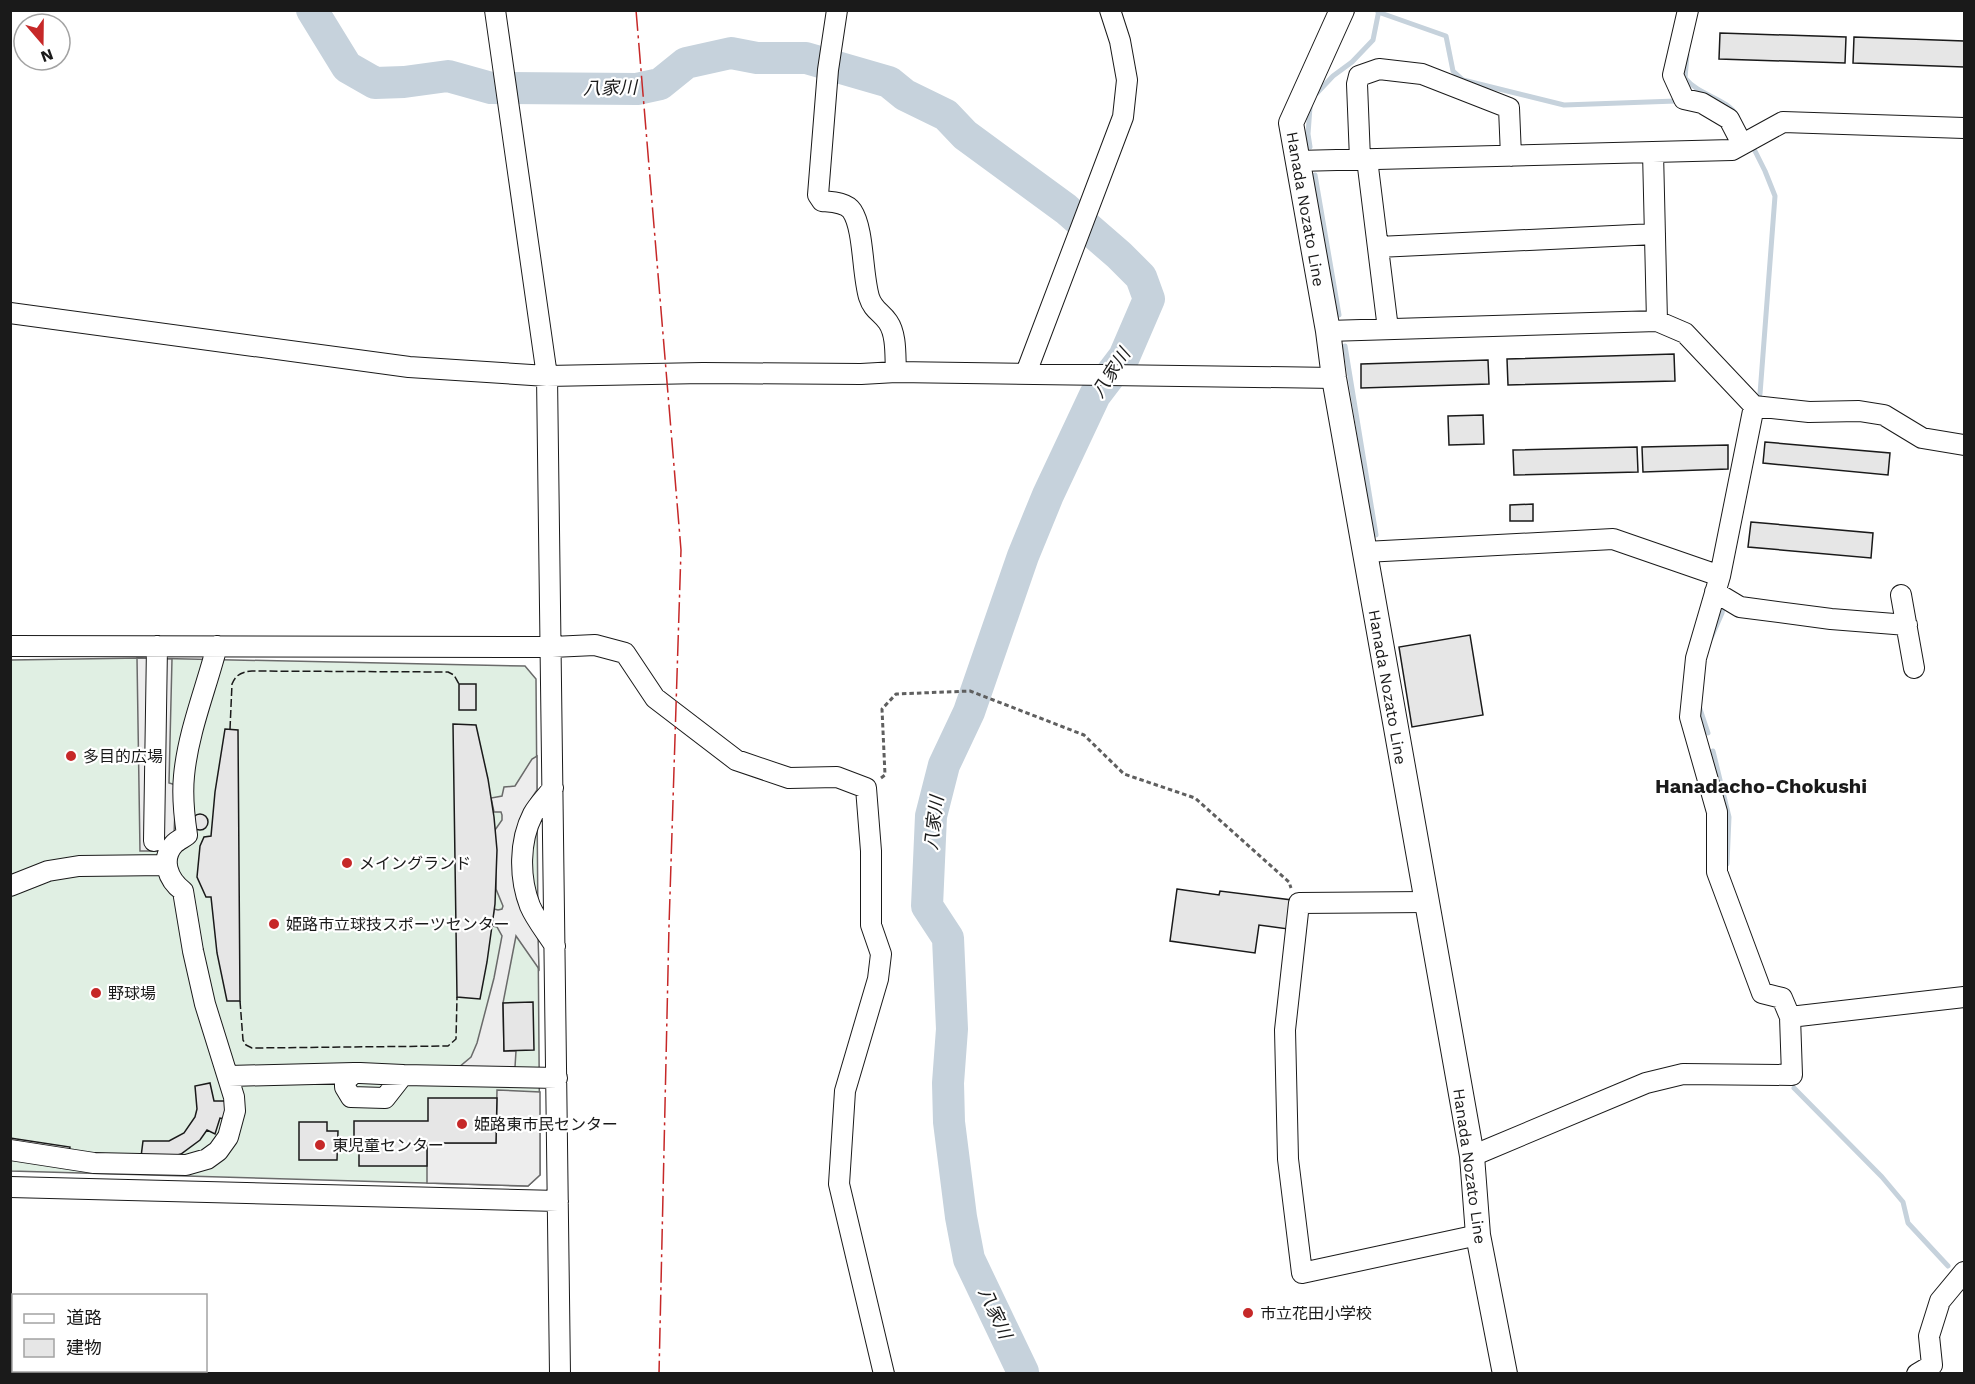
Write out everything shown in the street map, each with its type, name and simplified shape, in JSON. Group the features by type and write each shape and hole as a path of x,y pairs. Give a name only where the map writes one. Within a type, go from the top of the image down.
{"main road":[{"name":"Hanada Nozato Line","path":"1342,10 1291,123 1472,1156 1478,1235 1505,1374"}],"street":[{"path":"495,10 548,376 560,1374"},
{"path":"837,10 828,70 818,195 822,201 840,204 851,209 857,222 869,298 877,312 888,321 893,333 896,372"},
{"path":"1026,373 1123,117 1128,80 1120,41 1110,10"},
{"path":"1688,10 1673,75 1684,99 1702,103 1729,118 1749,140"},
{"path":"1388,329 1378,246 1363,159 1357,84 1359,76 1379,69 1422,74 1509,108 1510,156"},
{"path":"1297,161 1732,150 1783,122 1965,128"},
{"path":"1653,152 1657,321"},
{"path":"1378,246 1655,234"},
{"path":"10,313 410,367 548,376 896,372 1334,378"},
{"path":"1328,331 1657,321 1685,333 1754,406 1809,412 1859,411 1884,415 1922,438 1965,445"},
{"path":"1472,1156 1655,1081 1683,1074 1792,1075 1790,1017 1782,998 1762,993 1718,872 1717,812 1690,717 1696,658 1721,591 1754,406"},
{"path":"1365,552 1613,539 1721,591 1740,607 1820,618 1907,625"},
{"path":"1901,595 1914,668"},
{"path":"10,646 552,647 595,645 625,653 655,698 736,760 789,778 837,777 866,788 871,851 871,925 881,954 878,979 845,1091 839,1184 885,1374"},
{"path":"154,841 157,646"},
{"path":"10,1150 94,1162 186,1165 200,1162 218,1151 228,1137 235,1111 234,1097 205,1004 183,891 174,885 167,872 168,857 174,844 187,836 183,794 184,775 192,734 218,646"},
{"path":"553,788 533,813 523,851 523,870 524,888 531,908 555,946"},
{"path":"154,793 183,794"},
{"path":"10,886 48,872 79,866 167,865"},
{"path":"1426,902 1299,903 1285,1030 1288,1159 1302,1273 1478,1235"},
{"path":"1790,1017 1965,997"},
{"path":"229,1076 354,1073 557,1078"},
{"path":"10,1187 558,1201"},
{"path":"1917,1374 1932,1365 1929,1336 1940,1301 1965,1272"}],"path":[{"path":"866,788 885,775 882,709 896,694 970,691 1084,735 1124,774 1196,798 1289,882 1299,903"}],"green space":[{"name":"姫路市立球技スポーツセンター","path":"142,658 525,666 536,679 540,1175 528,1186 11,1171 11,660"}],"shaded area":[{"path":"137,658 172,659 169,783 176,785 174,835 160,851 140,851"},
{"path":"537,756 537,790 526,811 539,969 516,936 503,1003 504,1051 516,1051 515,1067 458,1068 471,1057 477,1043 502,936 497,927 492,926 494,909 502,909 503,906 496,889 495,830 502,820 502,815 501,812 494,812 491,798 502,796 504,787 515,786 532,759"},
{"path":"497,1090 540,1092 540,1175 528,1186 427,1183 427,1143 496,1143"}],"building":[{"path":"1720,33 1846,37 1845,63 1719,59"},
{"path":"1854,37 1964,41 1964,67 1853,63"},
{"path":"1674,354 1675,381 1508,385 1507,359"},
{"path":"1488,360 1489,384 1361,388 1361,364"},
{"path":"1483,415 1484,444 1449,445 1448,416"},
{"path":"1765,442 1890,453 1888,475 1763,463"},
{"path":"1728,445 1728,469 1643,472 1642,447"},
{"path":"1637,447 1638,472 1514,475 1513,450"},
{"path":"1533,504 1533,521 1510,521 1510,505"},
{"path":"1751,522 1873,533 1871,558 1748,547"},
{"path":"1470,635 1483,715 1412,727 1399,647"},
{"path":"459,684 476,684 476,710 459,710"},
{"path":"453,724 476,725 494,817 497,850 495,904 480,999 457,997"},
{"path":"225,729 238,730 240,1001 227,1001 217,953 211,897 206,897 197,877 200,846 204,837 211,836"},
{"path":"200,814 206,816 208,822 206,828 200,830 194,828 192,822 194,816"},
{"path":"1177,889 1219,895 1220,891 1292,900 1288,929 1259,925 1255,953 1170,941"},
{"path":"533,1002 534,1050 504,1051 503,1003"},
{"path":"210,1083 214,1101 226,1101 225,1119 220,1118 215,1134 207,1130 200,1140 181,1154 170,1157 141,1157 143,1141 169,1141 184,1133 195,1117 197,1109 195,1086"},
{"path":"428,1098 497,1098 496,1143 427,1143 427,1166 359,1166 359,1143 354,1143 354,1121 428,1121"},
{"path":"299,1122 327,1122 327,1131 338,1131 337,1160 299,1160"},
{"path":"10,1138 70,1147 69,1152 10,1143"}],"waterway":[{"name":"八家川","path":"312,10 347,67 375,83 448,76 491,88 637,89 660,84 686,63 731,53 757,58 806,58 889,82 905,95 946,115 965,135 1066,209 1141,277 1149,299 1124,357 1095,395 1048,495 1023,556 969,712 944,765 931,816 927,906 948,938 952,1029 948,1083 949,1122 961,1217 969,1259 1023,1372"},
{"path":"1317,93 1373,40 1379,10"},
{"path":"1378,12 1446,36 1453,71 1463,80 1564,105 1676,101"},
{"path":"1687,55 1685,78 1698,89 1727,105 1737,116"},
{"path":"1310,107 1308,134 1310,147"},
{"path":"1751,143 1775,196 1760,394"},
{"path":"1315,175 1339,315"},
{"path":"1345,346 1376,535"},
{"path":"1711,638 1722,613 1724,602"},
{"path":"1699,706 1708,733"},
{"path":"1713,751 1729,817 1727,864"},
{"path":"1794,1088 1882,1177 1903,1202 1908,1223 1948,1266"}],"fence":[{"path":"230,729 232,684 237,676 245,672 448,672 454,675 459,684"},
{"path":"240,1001 243,1040 252,1048 448,1046 456,1039 457,997"}],"power":[{"path":"636,10 681,550 669,926 659,1374"}],"place":[{"name":"多目的広場","path":"71,756"},
{"name":"メイングランド","path":"347,863"},
{"name":"姫路市立球技スポーツセンター","path":"274,924"},
{"name":"野球場","path":"96,993"},
{"name":"姫路東市民センター","path":"462,1124"},
{"name":"東児童センター","path":"320,1145"},
{"name":"市立花田小学校","path":"1248,1313"}],"district":[{"name":"Hanadacho-Chokushi","path":"1761,786"}]}
